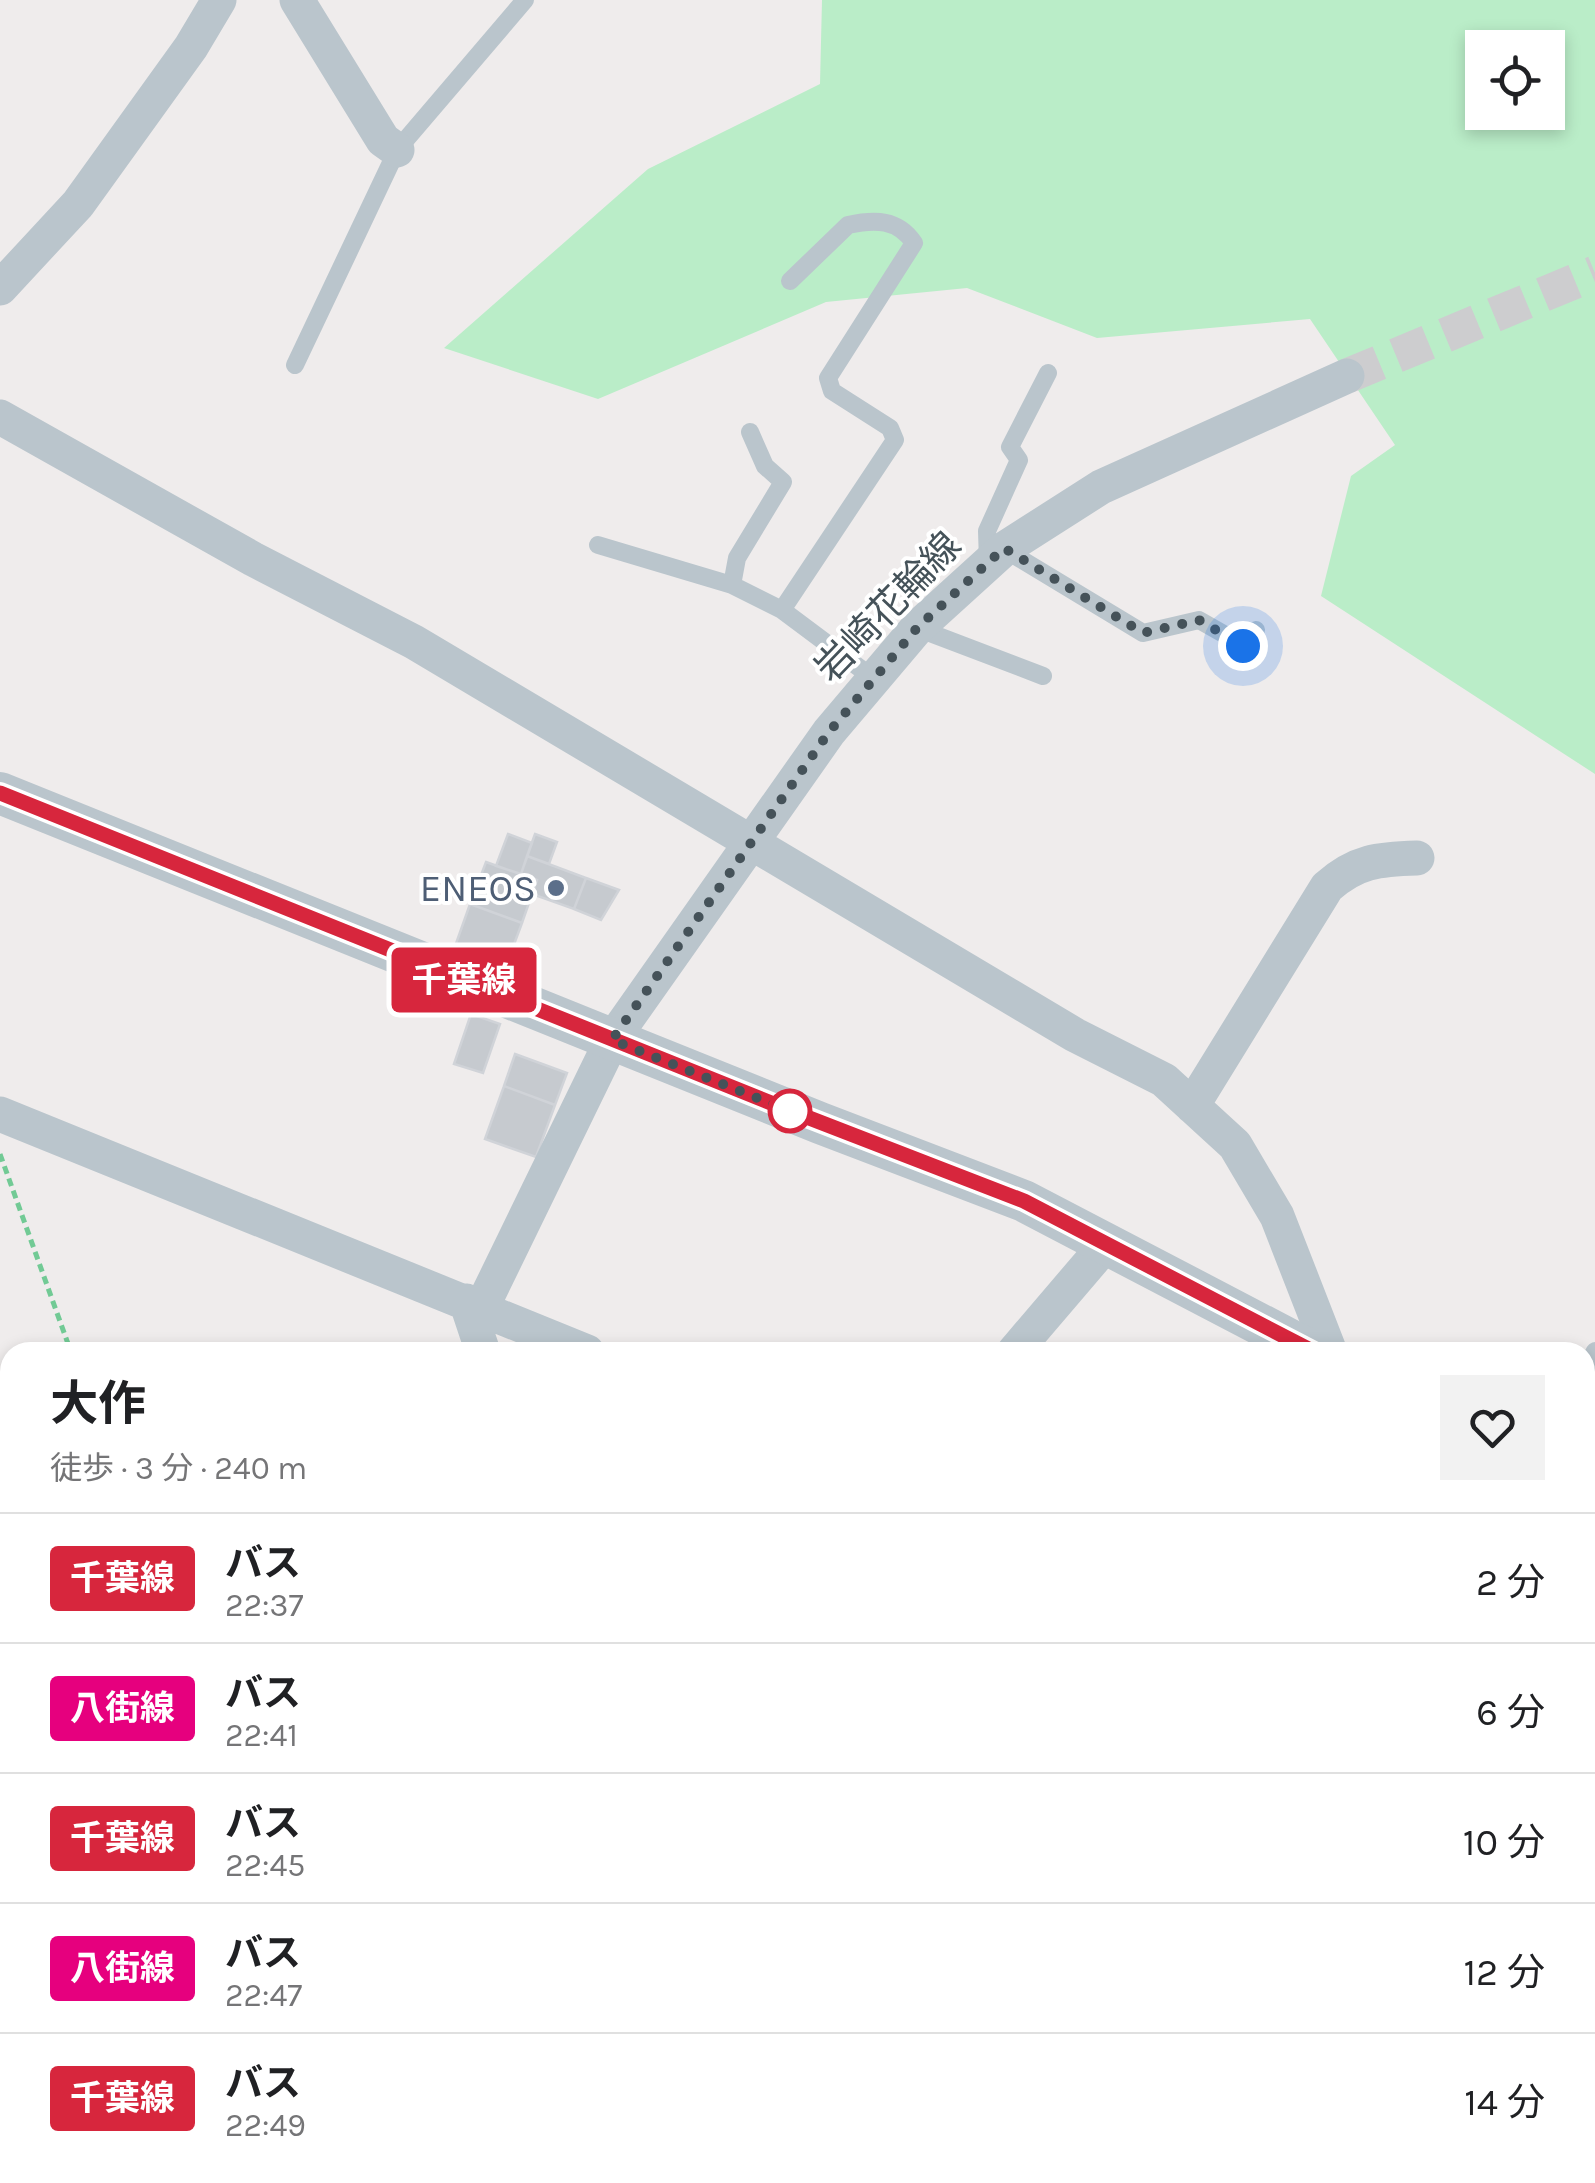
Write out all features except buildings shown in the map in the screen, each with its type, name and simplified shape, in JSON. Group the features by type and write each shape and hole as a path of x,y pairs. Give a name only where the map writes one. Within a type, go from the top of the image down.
{"street":[{"path":"0,288 78,204 191,47 219,0"},
{"path":"297,0 383,140 397,150"},
{"name":"岩崎花輪線","path":"473,1304 612,1040 829,732 917,628 996,556 1101,487 1347,376"},
{"path":"0,417 253,559 414,642 1075,1035 1164,1080 1235,1145 1277,1216 1326,1342"},
{"path":"0,793 1024,1201 1295,1342"},
{"path":"1192,1106 1326,888 1348,869 1372,859 1417,858"},
{"path":"0,1114 562,1342"},
{"path":"1022,1342 1107,1242"},
{"path":"473,1304 481,1342"}],"lane":[{"path":"295,365 397,150 525,0"},
{"path":"782,610 895,440 890,428 832,391 828,378 914,243 904,228 888,222 868,220 848,225 790,281"},
{"path":"1048,373 1010,447 1019,460 985,546 996,556 1143,633 1199,620 1243,646 1256,630"},
{"path":"732,585 737,558 782,482 766,466 750,432"},
{"path":"598,545 732,585 782,610 873,678"},
{"path":"917,628 1044,676"}],"path":[{"path":"0,1154 67,1342"}],"green space":[{"path":"822,0 1595,0 1595,774 1321,596 1351,476 1395,445 1310,319 1097,338 967,288 826,302 598,399 444,348 648,169 820,84"}],"tunnel":[{"path":"1347,376 1595,273"}],"bus line":[{"name":"千葉線","path":"0,793 1024,1201 1295,1342"}],"place":[{"name":"ENEOS","path":"556,888"}],"route":[{"path":"790,1111 612,1040 829,732 917,628 1004,548 1143,633 1199,620 1243,646"}]}
